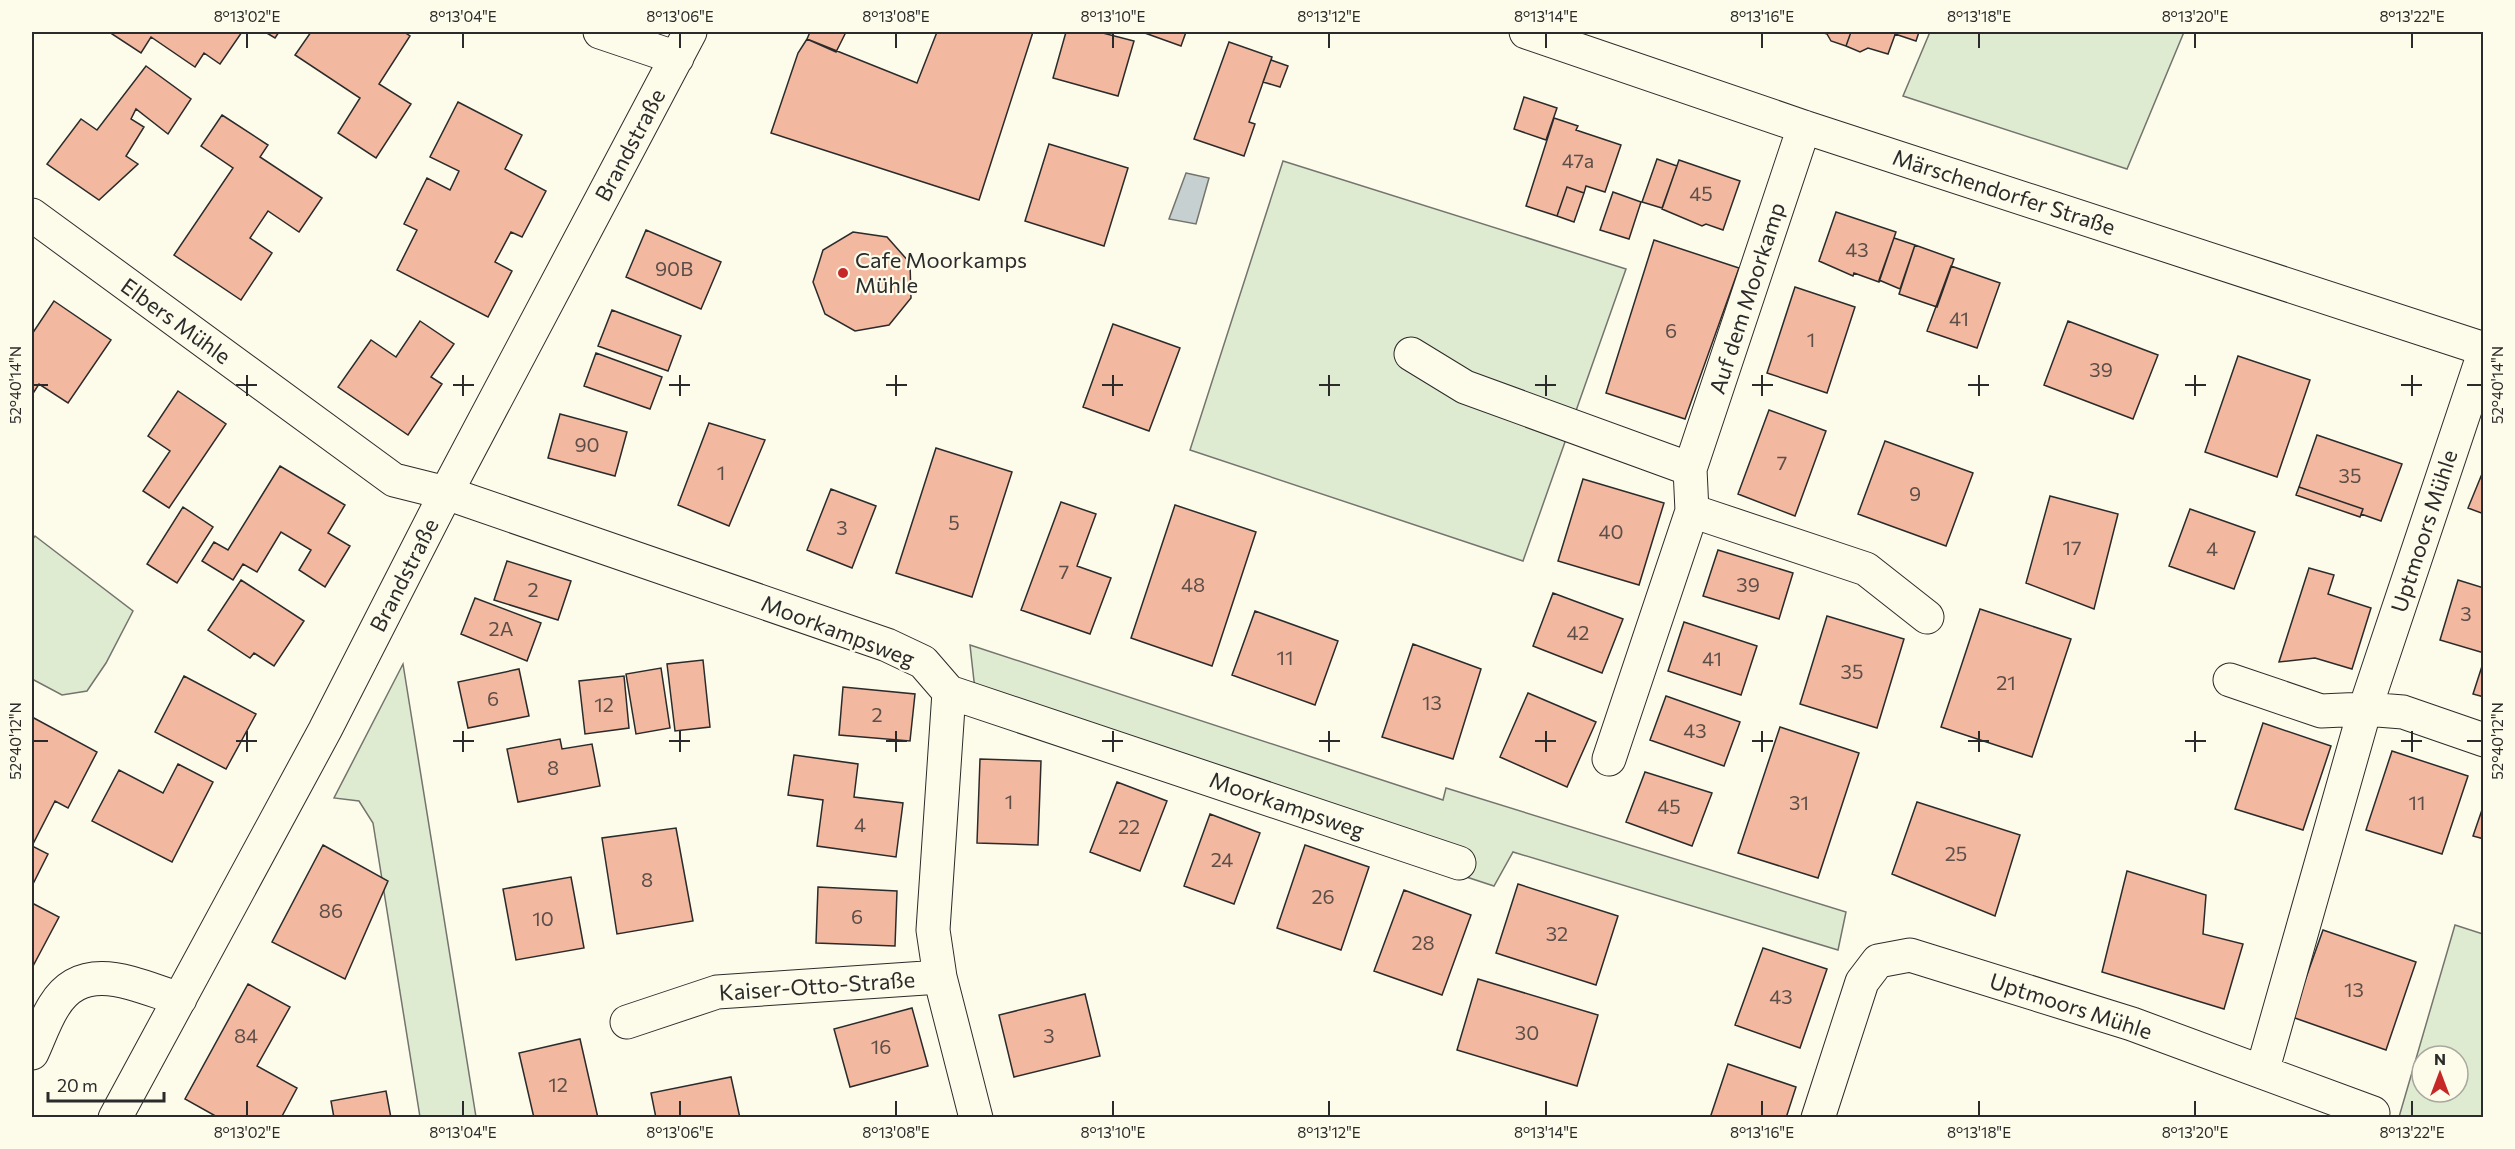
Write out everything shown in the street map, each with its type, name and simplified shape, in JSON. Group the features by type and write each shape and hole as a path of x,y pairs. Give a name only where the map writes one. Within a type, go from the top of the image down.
{"street":[{"path":"600,32 683,45"},
{"name":"Märschendorfer Straße","path":"1526,32 1804,127 2484,351"},
{"name":"Brandstraße","path":"115,1118 325,730 446,493 683,45"},
{"name":"Auf dem Moorkamp","path":"1609,759 1692,510 1690,470 1804,127"},
{"name":"Elbers Mühle","path":"32,215 394,480 446,493"},
{"name":"Uptmoors Mühle","path":"2262,1072 2365,709 2484,351"},
{"path":"1412,354 1465,387 1690,470"},
{"name":"Moorkampsweg","path":"446,493 887,645 923,662 949,692 1459,863"},
{"path":"1692,510 1866,569 1927,617"},
{"path":"2230,680 2321,711 2365,709 2403,712 2484,740"},
{"name":"Kaiser-Otto-Straße","path":"949,692 933,930 940,977 976,1118"},
{"name":"Uptmoors Mühle","path":"1818,1118 1862,982 1878,960 1910,955 2132,1024 2373,1113"},
{"name":"Kaiser-Otto-Straße","path":"627,1022 717,992 940,977"},
{"path":"32,1053 54,1005 78,981 109,978 180,999"}],"green space":[{"path":"1930,32 2184,32 2127,169 1903,96"},
{"path":"1283,161 1626,269 1523,561 1190,450"},
{"path":"35,536 133,611 106,663 87,691 62,695 32,679 32,540"},
{"path":"970,645 1443,800 1446,788 1846,912 1838,950 1513,852 1494,886 978,717"},
{"path":"403,664 476,1117 420,1117 373,823 359,801 334,798"},
{"path":"2455,925 2483,934 2483,1117 2399,1117 2410,1079 2410,1104 2470,1104 2470,1044 2420,1044"}],"shaded area":[{"path":"1186,173 1209,178 1196,224 1169,219"}],"building":[{"path":"109,32 242,32 220,64 204,53 195,67 151,37 141,53"},
{"path":"265,32 279,32 275,38"},
{"path":"311,32 404,32 410,36 379,84 411,104 376,158 338,133 360,98 295,55"},
{"path":"810,32 846,32 836,52 807,39"},
{"path":"937,32 1033,32 979,200 771,133 798,53 807,39 917,83"},
{"path":"1066,32 1099,32 1134,41 1118,96 1053,78"},
{"path":"1142,32 1186,32 1181,46"},
{"path":"1821,32 1851,32 1846,46 1831,41 1827,34"},
{"path":"1851,32 1896,32 1888,54 1868,48 1860,52 1846,46"},
{"path":"1896,32 1919,32 1916,41 1895,34"},
{"path":"1229,42 1272,57 1249,122 1255,124 1244,156 1194,139"},
{"path":"1271,60 1288,66 1280,87 1263,82"},
{"path":"146,66 191,99 168,134 136,109 131,119 144,127 126,156 138,164 99,200 47,164 81,119 97,130"},
{"path":"1524,97 1557,108 1546,140 1514,129"},
{"path":"458,102 522,135 505,169 546,191 522,237 511,232 495,262 512,271 488,317 397,270 417,230 404,224 427,178 450,190 459,171 430,157"},
{"path":"222,115 268,145 260,157 322,198 299,232 268,211 250,238 272,253 241,300 174,255 233,168 201,146"},
{"path":"1554,118 1578,126 1576,130 1621,145 1605,192 1586,186 1584,193 1567,187 1557,216 1526,206"},
{"path":"1049,144 1128,168 1104,246 1025,221"},
{"path":"1657,159 1677,166 1662,208 1642,202"},
{"path":"1679,160 1740,181 1723,230 1706,224 1702,226 1662,209"},
{"path":"1567,187 1584,193 1574,222 1557,216"},
{"path":"1613,192 1641,202 1629,239 1600,230"},
{"path":"1836,212 1896,232 1879,282 1854,273 1853,276 1819,261"},
{"path":"646,230 721,262 701,309 626,277"},
{"path":"853,232 887,237 910,263 911,298 889,325 855,331 825,314 813,282 823,250"},
{"path":"1894,238 1915,245 1900,289 1879,280"},
{"path":"1654,240 1739,268 1685,419 1606,393"},
{"path":"1915,245 1954,259 1937,307 1899,294"},
{"path":"1951,266 2000,283 1977,348 1927,331"},
{"path":"1795,287 1855,307 1827,393 1767,373"},
{"path":"54,301 111,340 68,403 39,384 32,395 32,334"},
{"path":"612,310 681,336 668,371 598,346"},
{"path":"420,321 454,344 431,377 442,384 408,435 338,387 371,340 396,357"},
{"path":"2068,321 2158,355 2133,419 2044,385"},
{"path":"1113,324 1180,348 1149,431 1083,407"},
{"path":"596,353 662,377 650,409 584,386"},
{"path":"2238,356 2310,380 2277,477 2205,452"},
{"path":"178,391 226,424 169,508 143,491 170,451 148,436"},
{"path":"1769,410 1826,431 1795,516 1738,494"},
{"path":"560,414 627,432 615,476 548,458"},
{"path":"709,423 765,440 729,526 678,505"},
{"path":"2317,435 2402,464 2381,521 2361,514 2363,509 2299,487"},
{"path":"1885,441 1973,473 1946,546 1858,514"},
{"path":"936,448 1012,472 972,597 896,573"},
{"path":"280,466 345,505 328,533 350,546 325,587 299,570 311,550 281,532 257,572 243,564 233,580 202,561 214,542 228,550"},
{"path":"2484,469 2484,514 2468,508"},
{"path":"1583,479 1664,503 1639,585 1558,561"},
{"path":"2299,487 2363,509 2360,517 2296,495"},
{"path":"831,489 876,506 852,568 807,550"},
{"path":"2050,496 2118,514 2094,609 2026,583"},
{"path":"1061,502 1096,514 1077,566 1111,578 1090,634 1021,610"},
{"path":"1175,505 1256,532 1212,666 1131,638"},
{"path":"183,507 213,527 177,583 147,564"},
{"path":"2190,509 2255,532 2234,589 2169,566"},
{"path":"1718,550 1793,573 1779,619 1703,596"},
{"path":"507,561 571,581 558,620 494,600"},
{"path":"2309,568 2334,575 2328,594 2371,608 2352,669 2315,658 2279,662"},
{"path":"241,580 304,621 274,666 254,653 250,658 208,630"},
{"path":"2458,580 2484,588 2484,653 2440,640"},
{"path":"1553,593 1623,619 1602,673 1533,646"},
{"path":"475,598 541,623 527,661 461,634"},
{"path":"1980,609 2071,639 2032,757 1941,727"},
{"path":"1255,611 1338,641 1315,705 1232,675"},
{"path":"1827,616 1904,639 1877,728 1800,704"},
{"path":"1684,622 1757,646 1741,695 1668,671"},
{"path":"1413,644 1481,669 1453,759 1382,737"},
{"path":"703,660 710,727 675,731 667,664"},
{"path":"2484,660 2484,697 2473,694"},
{"path":"661,668 670,728 636,734 626,674"},
{"path":"519,669 529,716 468,728 458,682"},
{"path":"184,676 256,714 226,769 155,732"},
{"path":"624,676 629,728 585,734 579,681"},
{"path":"843,687 915,694 910,741 839,735"},
{"path":"1528,693 1596,722 1567,787 1500,757"},
{"path":"1666,696 1740,722 1724,766 1650,740"},
{"path":"32,717 97,752 68,808 55,801 32,846"},
{"path":"2263,723 2331,746 2303,830 2235,809"},
{"path":"1780,727 1859,753 1818,878 1738,853"},
{"path":"560,739 562,749 592,744 600,786 518,802 507,749"},
{"path":"2392,751 2468,776 2442,854 2366,830"},
{"path":"794,755 858,764 854,797 903,803 896,857 817,846 823,800 788,795"},
{"path":"980,759 1041,761 1038,845 977,843"},
{"path":"178,764 213,782 172,862 92,821 119,770 163,793"},
{"path":"1645,772 1712,793 1692,846 1626,822"},
{"path":"1117,782 1167,801 1140,871 1090,852"},
{"path":"1917,802 2020,835 1995,916 1892,874"},
{"path":"2484,804 2484,839 2473,836"},
{"path":"1210,814 1260,833 1234,904 1184,886"},
{"path":"676,828 693,921 617,934 602,838"},
{"path":"323,845 388,881 345,979 272,942"},
{"path":"1305,845 1369,867 1341,950 1277,928"},
{"path":"32,846 48,854 32,886"},
{"path":"2127,871 2206,895 2203,934 2243,944 2224,1009 2102,972"},
{"path":"571,877 584,948 516,960 503,889"},
{"path":"1518,884 1618,916 1596,985 1496,953"},
{"path":"818,887 897,891 895,946 816,943"},
{"path":"1404,890 1471,915 1442,995 1374,971"},
{"path":"32,903 59,917 32,968"},
{"path":"2323,930 2416,962 2386,1050 2292,1017"},
{"path":"1763,948 1827,969 1800,1048 1735,1025"},
{"path":"1478,979 1598,1015 1577,1086 1457,1050"},
{"path":"248,984 290,1007 257,1066 297,1088 281,1118 219,1118 185,1099"},
{"path":"1085,994 1100,1056 1014,1077 999,1015"},
{"path":"912,1008 928,1066 850,1087 834,1029"},
{"path":"580,1039 598,1118 534,1118 519,1053"},
{"path":"1728,1064 1796,1087 1786,1118 1710,1118"},
{"path":"731,1077 740,1118 656,1118 651,1093"},
{"path":"386,1091 391,1118 334,1118 331,1101"}],"place":[{"name":"Cafe Moorkamps Mühle","path":"843,273"}]}
